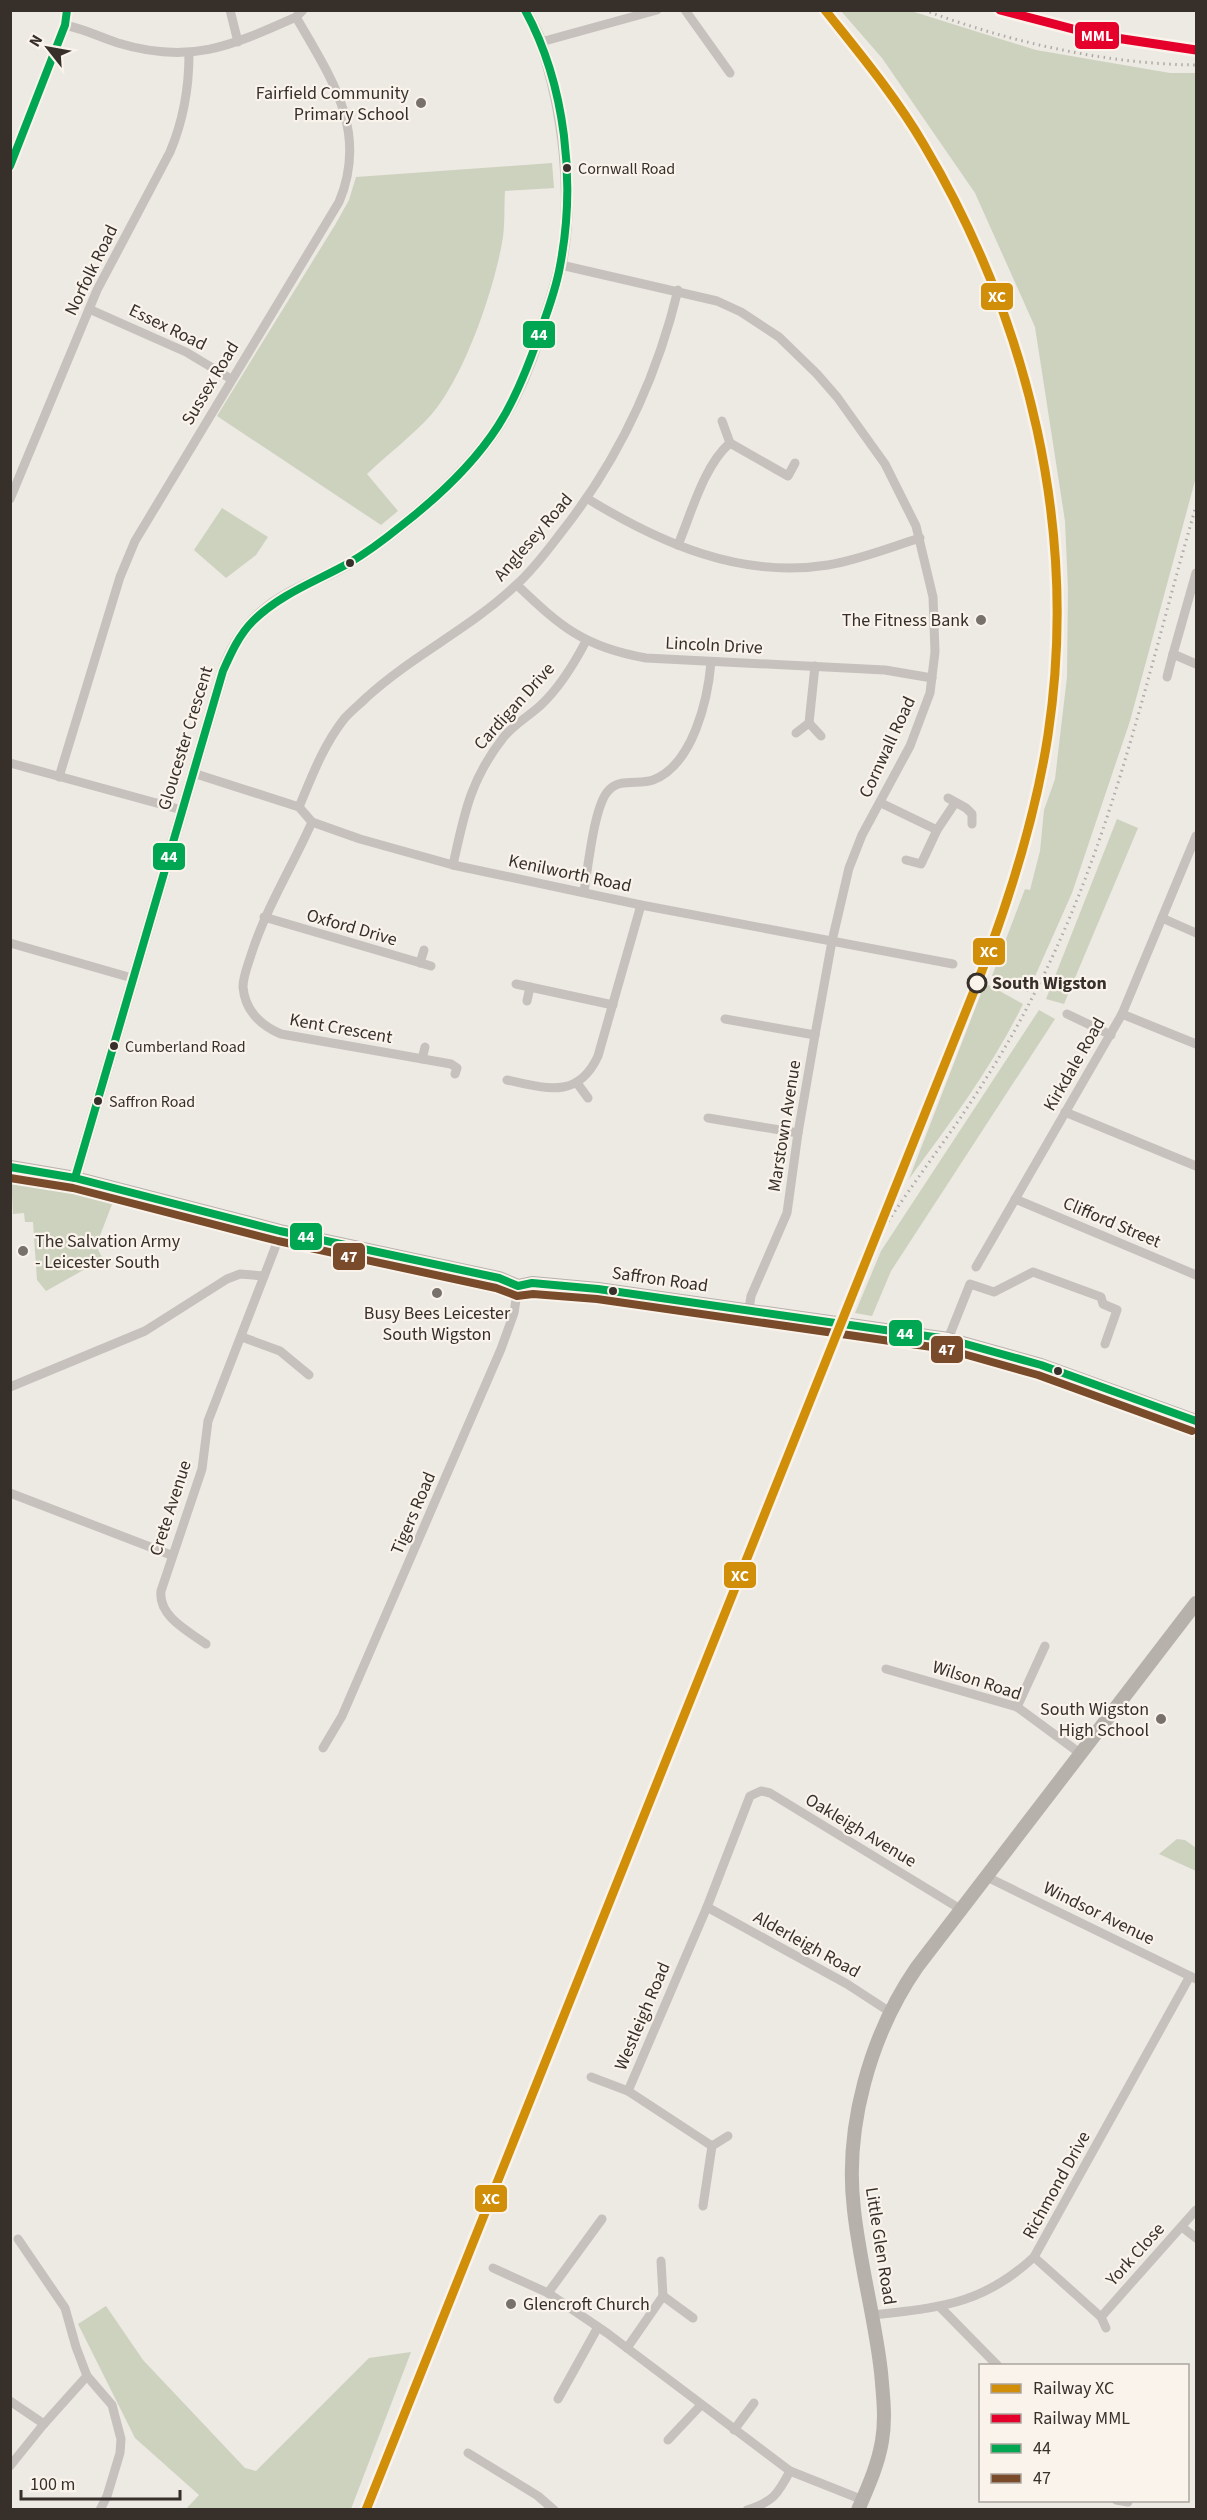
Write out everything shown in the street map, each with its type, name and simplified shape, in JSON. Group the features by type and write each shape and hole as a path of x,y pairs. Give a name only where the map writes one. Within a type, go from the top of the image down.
{"main road":[{"name":"Saffron Road","path":"10,1167 75,1178 89,1184 172,1202 280,1231 499,1278 519,1286 532,1283 598,1289 749,1309 948,1340 1041,1365 1197,1421"},
{"name":"Little Glen Road","path":"860,2505 877,2461 884,2421 883,2388 874,2315 854,2210 853,2160 859,2109 865,2084 890,2012 917,1967 1197,1603"}],"street":[{"path":"10,167 65,25 67,10"},
{"path":"230,10 238,42"},
{"name":"Gloucester Crescent","path":"75,1178 193,773 228,658 236,643 271,603 286,593 337,571 377,545 448,484 480,452 507,411 530,364 561,265 566,201 563,145 554,93 541,42 525,10"},
{"path":"541,42 657,10"},
{"path":"685,10 730,73"},
{"path":"65,25 119,43 166,53 189,54 205,52 238,42 300,14"},
{"name":"Sussex Road","path":"59,777 123,568 135,541 339,202 347,184 351,146 348,120 331,77 300,14"},
{"name":"Norfolk Road","path":"10,499 109,265 180,130 186,106 189,54"},
{"name":"Cornwall Road","path":"561,265 717,301 741,312 778,337 817,374 885,464 920,538 933,597 935,652 927,703 916,732 854,854 832,941"},
{"name":"Anglesey Road","path":"299,807 321,752 345,718 386,680 473,621 517,585 588,499 627,432 649,386 669,328 678,291"},
{"name":"Essex Road","path":"89,309 186,352 231,379"},
{"path":"722,421 729,443 788,476 795,463"},
{"path":"678,545 717,456 729,443"},
{"path":"588,499 637,527 678,545 715,558 751,566 799,568 830,565 920,538"},
{"path":"1167,676 1197,573"},
{"name":"Lincoln Drive","path":"517,585 560,623 586,641 614,652 646,658 885,670 932,678"},
{"name":"Cardigan Drive","path":"453,865 467,801 484,764 505,736 543,702 573,666 586,641"},
{"path":"1173,654 1197,664"},
{"path":"584,891 602,799 612,787 624,783 650,781 660,777 672,767 696,732 709,684 711,662"},
{"path":"796,734 809,723 815,666"},
{"path":"809,723 821,736"},
{"path":"10,763 182,810"},
{"path":"193,773 299,807 312,822"},
{"path":"906,860 921,864 951,800 972,814 972,824"},
{"path":"881,803 937,830"},
{"name":"Kenilworth Road","path":"312,822 392,849 453,865 584,891 641,905 953,964"},
{"name":"Kent Crescent","path":"312,822 296,858 264,917 243,985 246,1001 255,1018 268,1029 280,1034 456,1066 455,1074"},
{"name":"Kirkdale Road","path":"976,1267 1122,1014 1197,836"},
{"path":"507,1080 555,1089 577,1083 594,1065 641,905"},
{"name":"Oxford Drive","path":"264,917 431,966"},
{"path":"1162,918 1197,933"},
{"name":"Marstown Avenue","path":"749,1309 752,1296 788,1213 798,1134 832,941"},
{"path":"10,943 132,978"},
{"path":"420,963 424,950"},
{"path":"516,984 613,1005"},
{"path":"526,1001 530,987"},
{"path":"1068,1014 1111,1035"},
{"path":"1122,1014 1197,1044"},
{"path":"725,1019 815,1035"},
{"path":"422,1059 425,1047"},
{"path":"577,1083 588,1098"},
{"path":"1065,1112 1197,1166"},
{"path":"708,1118 798,1134"},
{"name":"Clifford Street","path":"1015,1199 1197,1275"},
{"name":"Crete Avenue","path":"206,1644 168,1614 160,1596 171,1555 202,1468 208,1421 242,1337 280,1231"},
{"path":"948,1340 970,1284 994,1292 1033,1272 1101,1297 1102,1304 1117,1310 1105,1344"},
{"path":"10,1387 145,1331 227,1279 240,1274 264,1276"},
{"name":"Tigers Road","path":"324,1748 342,1716 501,1349 514,1313 519,1286"},
{"path":"242,1337 280,1351 309,1375"},
{"path":"10,1493 171,1555"},
{"path":"1017,1707 1045,1646"},
{"name":"Wilson Road","path":"886,1669 1017,1707 1081,1754"},
{"name":"Oakleigh Avenue","path":"746,1804 750,1796 757,1792 770,1793 962,1910"},
{"name":"Westleigh Road","path":"712,2146 628,2091 707,1906 746,1804"},
{"name":"Windsor Avenue","path":"987,1877 1193,1977"},
{"name":"Alderleigh Road","path":"707,1906 847,1984 890,2012"},
{"name":"Richmond Drive","path":"874,2315 940,2307 984,2294 1011,2278 1034,2257 1193,1977"},
{"path":"591,2078 628,2091"},
{"path":"703,2206 712,2146 728,2136"},
{"path":"1182,2227 1197,2210"},
{"path":"548,2293 602,2219"},
{"name":"York Close","path":"1101,2317 1182,2227 1197,2238"},
{"path":"18,2239 65,2308 87,2376 112,2405 121,2439 118,2465 100,2510"},
{"path":"1034,2257 1101,2317 1106,2328"},
{"path":"627,2348 663,2296 661,2260"},
{"path":"494,2268 548,2293 598,2326 790,2471 860,2505"},
{"path":"663,2296 693,2318"},
{"path":"940,2307 996,2364"},
{"path":"558,2399 598,2326"},
{"path":"10,2466 87,2376"},
{"path":"10,2401 44,2424"},
{"path":"734,2430 754,2403"},
{"path":"668,2440 701,2405"},
{"path":"468,2453 538,2496 554,2510"},
{"path":"747,2510 763,2505 772,2499 790,2471"}],"green space":[{"path":"841,11 911,11 1036,50 1170,73 1196,73 1196,477 1130,721 1072,893 1028,992 992,976 1025,889 1030,890 1040,851 1044,810 1055,779 1067,677 1068,589 1065,521 1035,327 975,193 882,58"},
{"path":"552,163 554,188 505,191 503,237 486,305 467,355 444,398 424,423 367,474 398,511 381,525 217,416 335,225 349,200 356,177"},
{"path":"222,508 268,537 256,555 226,578 194,550"},
{"path":"1117,819 1138,828 1064,1004 1046,999"},
{"path":"985,983 1023,1004 985,1072 909,1179"},
{"path":"1039,1010 1055,1019 891,1271 872,1316 855,1313 881,1251"},
{"path":"11,1175 114,1199 96,1246 103,1259 46,1291 37,1280 33,1222 25,1222 24,1213 13,1214"},
{"path":"1177,1839 1185,1840 1196,1848 1196,1871 1159,1854"},
{"path":"106,2306 143,2360 245,2468 256,2471 369,2358 411,2352 351,2509 186,2509 199,2495 135,2438 78,2324"}],"railway":[{"path":"924,10 990,32 1058,49 1127,60 1196,65"},
{"path":"869,1252 999,1058 1025,1012 1061,938 1107,817 1196,506"}],"rail line":[{"name":"XC","path":"366,2510 978,981 1020,860 1043,767 1056,658 1056,581 1050,505 1037,430 1018,355 992,283 961,213 924,145 890,93 825,10"},
{"name":"MML","path":"1000,10 1096,35 1196,50"}],"transit line":[{"name":"44","path":"10,166 65,25 67,10"},
{"name":"44","path":"75,1178 223,671 236,644 248,626 264,611 370,550 454,480 498,426 516,393 530,359 551,301 560,266 565,234 567,168 564,135 550,70 525,10"},
{"name":"44","path":"10,1167 75,1178 280,1231 499,1278 518,1286 532,1283 598,1289 948,1339 1041,1365 1196,1421"},
{"name":"47","path":"10,1178 73,1188 278,1241 496,1288 517,1296 533,1294 597,1299 946,1349 1038,1375 1192,1431"}],"place":[{"name":"Fairfield Community Primary School","path":"421,103"},
{"name":"Cornwall Road","path":"567,168"},
{"name":"The Fitness Bank","path":"981,620"},
{"name":"South Wigston","path":"977,983"},
{"name":"Cumberland Road","path":"114,1046"},
{"name":"Saffron Road","path":"98,1101"},
{"name":"The Salvation Army - Leicester South","path":"23,1251"},
{"name":"Busy Bees Leicester South Wigston","path":"437,1293"},
{"name":"South Wigston High School","path":"1161,1719"},
{"name":"Glencroft Church","path":"511,2304"}]}
